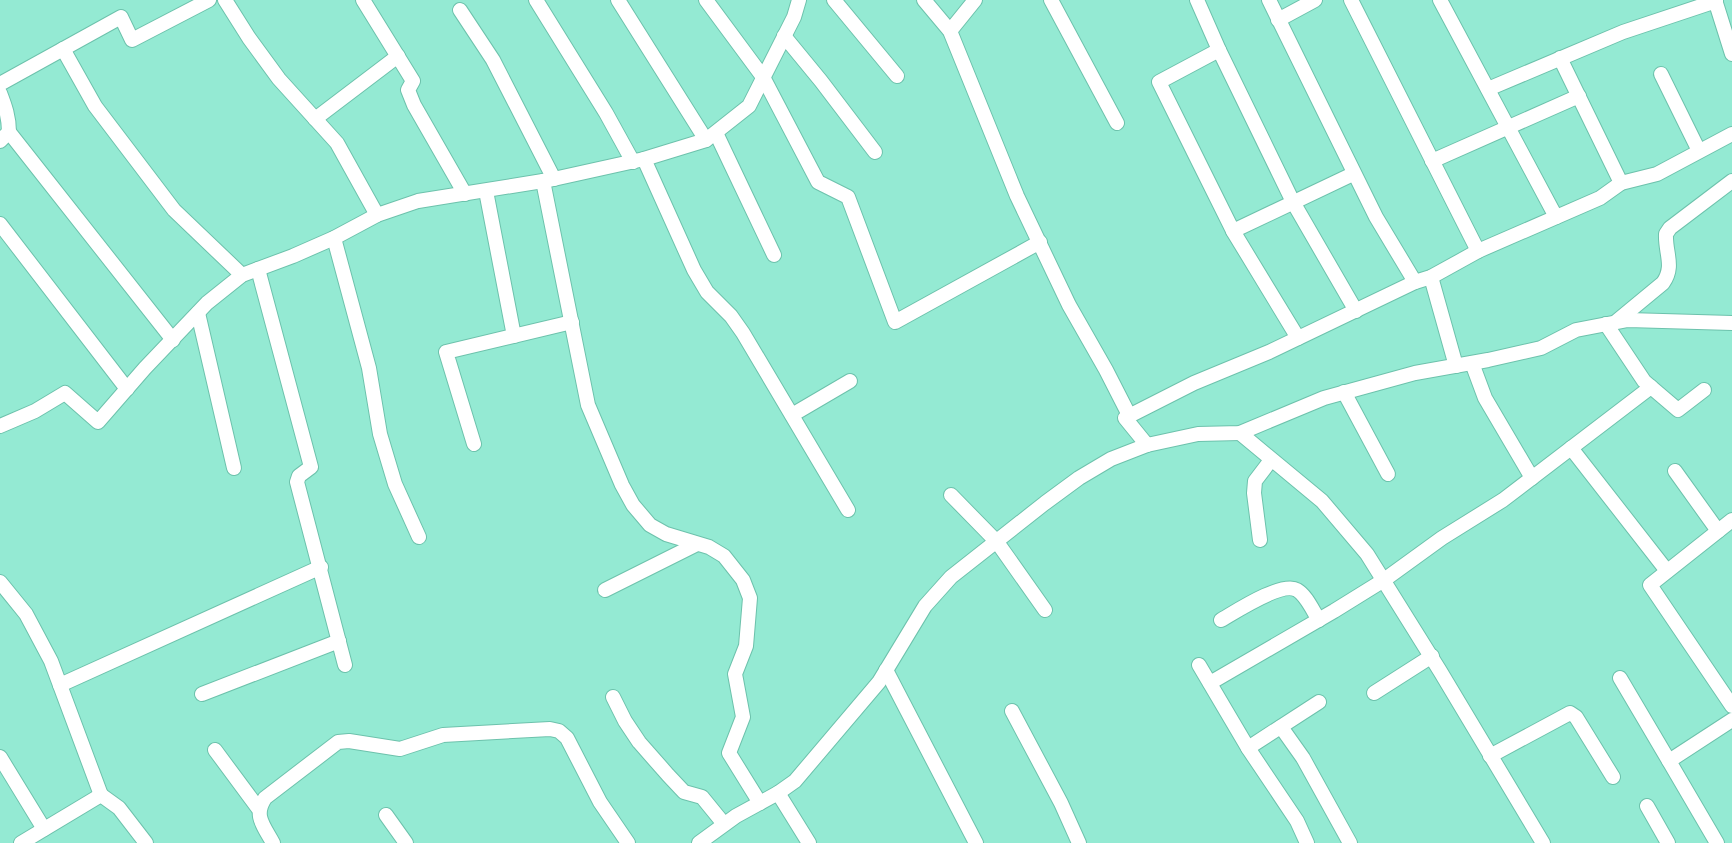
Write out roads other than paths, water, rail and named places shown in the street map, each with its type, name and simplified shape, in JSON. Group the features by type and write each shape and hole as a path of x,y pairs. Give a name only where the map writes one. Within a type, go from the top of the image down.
{"street":[{"path":"0,84 121,17 132,40 209,0"},
{"path":"225,0 279,79 337,143 377,215"},
{"path":"363,0 413,81 408,90 414,105 465,194"},
{"path":"536,0 606,113 639,160 707,292 731,316 743,333 848,510"},
{"path":"618,0 711,137 774,255"},
{"path":"706,0 763,77 818,182 848,197 895,322 1040,242"},
{"path":"0,426 35,411 65,393 98,422 207,303 242,275 334,238 377,215 418,201 548,180 639,160 711,137 749,106 800,0"},
{"path":"834,0 897,76"},
{"path":"924,0 950,31 1017,196 1069,305 1130,416"},
{"path":"950,31 975,0"},
{"path":"1050,0 1117,123"},
{"path":"1197,0 1218,50 1293,202 1356,311"},
{"path":"1269,0 1353,174 1415,282"},
{"path":"1278,20 1315,0"},
{"path":"1351,0 1478,251"},
{"path":"1440,0 1556,217"},
{"path":"1488,89 1623,32 1715,1 1732,54"},
{"path":"460,10 493,60 548,180 588,405 622,485 633,504 650,525 666,534 710,547 724,556 743,580 750,598 746,646 735,674 742,717 729,753 760,803"},
{"path":"784,36 822,81 875,152"},
{"path":"63,49 95,106 174,210 242,275"},
{"path":"1218,50 1159,82 1233,231 1298,338"},
{"path":"315,120 398,56"},
{"path":"1560,58 1621,183"},
{"path":"1661,74 1699,151"},
{"path":"0,93 8,114 4,137 172,340"},
{"path":"1432,161 1579,96"},
{"path":"1147,445 1125,418 1194,383 1298,338 1415,282 1431,277 1478,251 1600,198 1621,183 1658,174 1732,134"},
{"path":"1233,231 1353,174"},
{"path":"1611,323 1663,284 1667,278 1670,271 1666,234 1670,228 1732,181"},
{"path":"486,191 514,336"},
{"path":"0,224 127,389"},
{"path":"334,238 369,368 383,444 395,484 419,537"},
{"path":"258,269 311,467 299,476 297,482 345,665"},
{"path":"1431,277 1456,366"},
{"path":"198,313 234,468"},
{"path":"699,843 724,824 795,781 879,682 925,606 951,577 1079,478 1111,459 1147,445 1198,434 1239,433 1324,398 1415,373 1541,348 1576,330 1628,320 1731,327"},
{"path":"474,444 446,352 572,322"},
{"path":"1611,323 1644,381 1678,410 1704,390"},
{"path":"1472,363 1485,398 1532,478"},
{"path":"792,415 850,381"},
{"path":"1210,683 1319,620 1503,500 1652,387"},
{"path":"1344,392 1389,474"},
{"path":"1239,433 1322,501 1367,555 1432,656 1543,843"},
{"path":"1571,448 1667,571"},
{"path":"1260,540 1254,493 1255,481 1271,460"},
{"path":"1675,471 1718,531"},
{"path":"951,495 997,542 1045,610"},
{"path":"1732,520 1650,585 1732,706"},
{"path":"605,590 697,544"},
{"path":"60,685 321,567"},
{"path":"0,582 26,614 51,661 101,795 119,808 146,843"},
{"path":"1221,620 1261,598 1279,590 1292,588 1299,591 1319,620"},
{"path":"202,694 339,641"},
{"path":"1374,693 1432,656"},
{"path":"1199,665 1248,748 1297,821 1307,843"},
{"path":"886,670 976,843"},
{"path":"1620,678 1717,843"},
{"path":"613,697 639,742 684,792 702,797 724,824"},
{"path":"1248,748 1319,702"},
{"path":"1012,711 1061,803 1079,843"},
{"path":"1490,756 1570,713 1576,717 1613,777"},
{"path":"1669,761 1732,720"},
{"path":"1281,727 1303,759 1350,843"},
{"path":"273,843 258,815 258,808 265,798 338,742 349,741 400,749 443,735 550,729 559,731 567,738 600,802 628,843"},
{"path":"215,750 258,808"},
{"path":"0,757 44,829"},
{"path":"778,793 809,843"},
{"path":"21,843 101,795"},
{"path":"1647,806 1668,843"},
{"path":"387,815 406,843"}]}
